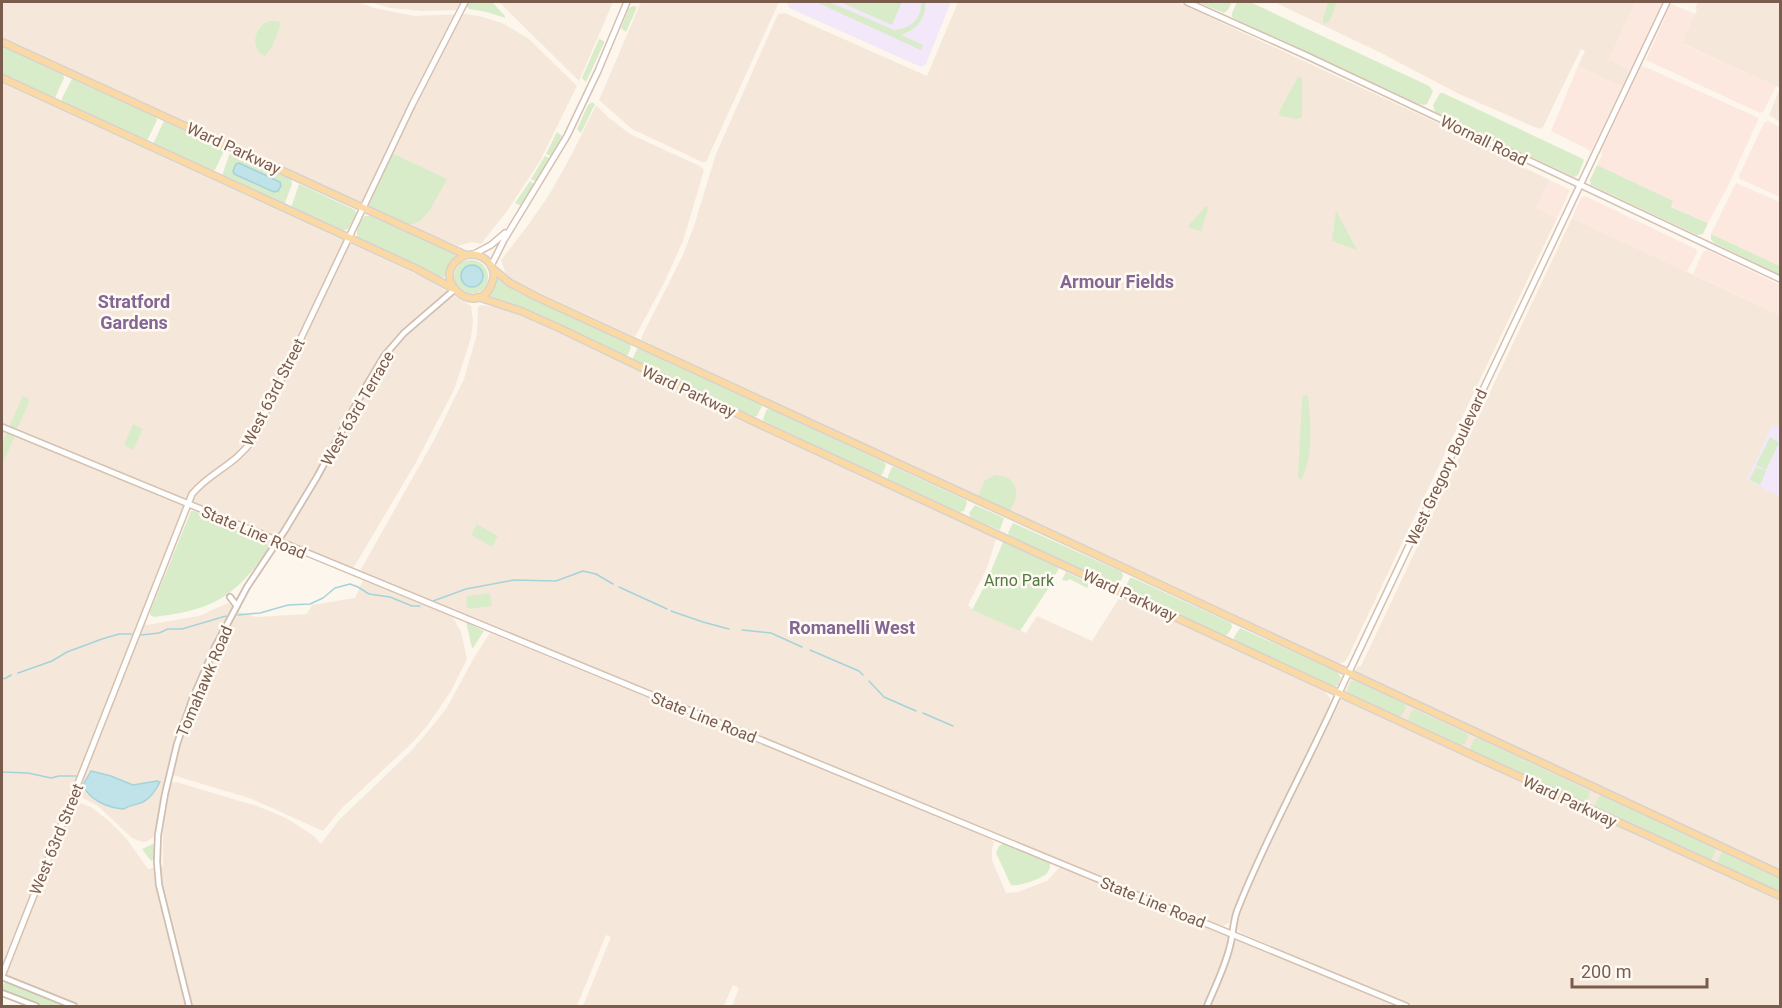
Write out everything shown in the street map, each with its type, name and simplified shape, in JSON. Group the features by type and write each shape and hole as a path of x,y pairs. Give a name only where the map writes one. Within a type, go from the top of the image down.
{"main road":[{"name":"West 63rd Street","path":"2,976 190,500 196,489 235,461 253,439 412,105 465,2"},
{"path":"492,267 513,225 567,136 627,2"},
{"name":"Wornall Road","path":"1187,2 1305,55 1780,279"},
{"name":"West Gregory Boulevard","path":"1339,693 1667,2"},
{"name":"Ward Parkway","path":"2,42 466,255"},
{"name":"Ward Parkway","path":"2,78 349,238 453,289"},
{"path":"474,254 483,257 492,267 494,274 492,286 484,295 467,298 453,289 450,280 455,262 498,240 513,225"},
{"name":"Ward Parkway","path":"492,267 510,283 537,297 1082,548 1780,874"},
{"name":"Ward Parkway","path":"478,297 521,311 1562,798 1780,896"},
{"name":"State Line Road","path":"2,427 1406,1006"}],"street":[{"name":"West 63rd Terrace","path":"277,542 317,477 384,356 404,333 453,289"},
{"name":"Tomahawk Road","path":"189,1006 159,885 158,836 165,794 183,725 215,647 247,587 277,542"},
{"path":"230,597 237,606"},
{"name":"West Gregory Boulevard","path":"1207,1006 1227,957 1235,915 1254,870 1339,693"},
{"path":"2,976 74,1006"},
{"path":"2,993 36,1006"}],"shaded area":[{"path":"2,2 358,2 374,8 414,16 466,14 502,23 528,38 577,86 540,161 507,211 481,244 472,242 458,246 2,39"},
{"path":"370,2 461,2 456,10 422,11 390,8"},
{"path":"499,2 613,2 579,81"},
{"path":"641,2 779,2 706,162 632,129 599,100"},
{"path":"787,2 951,2 926,64 921,67 789,8"},
{"path":"958,2 1177,2 1517,160 1523,167 1550,180 1536,208 1557,218 1347,659 1339,665 641,341 683,255 716,154 778,14 785,13 927,76"},
{"path":"1274,2 1636,2 1609,59 1630,70 1622,87 1578,66 1585,51 1581,49 1543,127 1539,129 1459,94 1379,52"},
{"path":"1636,2 1662,2 1630,70 1609,59"},
{"path":"1698,2 1780,2 1780,88 1681,43 1697,10 1695,8"},
{"path":"1671,4 1695,14 1682,44 1776,86 1763,112 1760,113 1646,60"},
{"path":"1578,66 1622,87 1591,151 1551,131"},
{"path":"1643,66 1759,118 1708,223 1670,206 1672,201 1597,165 1602,155 1601,152"},
{"path":"2,83 425,278 471,306 473,322 471,338 454,390 415,464 354,567 351,569 2,424"},
{"path":"1780,88 1780,122 1769,115"},
{"path":"596,105 630,134 700,166 704,170 683,241 635,337 520,284 506,275 501,260 549,195"},
{"path":"1768,121 1780,127 1778,159 1780,161 1780,197 1740,179 1739,176 1764,123"},
{"path":"1550,180 1570,190 1557,218 1536,208"},
{"path":"1736,183 1780,202 1780,266 1711,234"},
{"path":"1585,196 1696,249 1697,253 1687,272 1572,218 1581,198"},
{"path":"1572,218 1780,315 1780,1006 1414,1006 1243,934 1236,929 1255,876 1357,667 1361,666"},
{"path":"1707,250 1780,285 1780,315 1693,274 1703,252"},
{"path":"483,305 509,310 992,535 996,539 987,568 968,605 974,611 1026,633 1037,616 1092,641 1122,596 1323,689 1330,698 1330,705 1251,869 1229,923 1223,926 1217,924 362,573 361,569 434,440 464,379 477,334 478,309"},
{"path":"1772,426 1780,427 1780,497 1747,480"},
{"path":"2,430 183,506 139,619 146,625 199,616 228,603 240,612 256,617 307,614 312,605 355,598 363,580 449,615 461,632 467,659 451,691 427,726 411,744 342,808 323,831 252,799 166,773 154,836 142,842 132,838 98,806 71,792 2,966"},
{"path":"490,633 990,838 994,842 992,860 1006,893 1018,892 1047,881 1059,868 1065,869 1399,1006 732,1006 739,988 733,985 724,1006 583,1006 611,937 606,935 577,1006 83,1006 6,976 5,973 74,803 91,807 109,821 126,838 148,869 163,866 163,830 169,793 172,783 176,782 257,806 286,818 314,836 321,844 339,820 412,750 430,729 446,709"}],"green space":[{"path":"469,2 492,2 505,18 469,9 467,6"},
{"path":"816,2 829,2 894,30 906,28 914,22 920,13 921,2 925,2 924,13 919,23 901,35 923,45 921,50"},
{"path":"840,2 902,2 892,25"},
{"path":"1197,2 1232,2 1224,13"},
{"path":"1237,2 1250,2 1429,86 1433,91 1427,104 1418,104 1235,19 1232,13"},
{"path":"1328,2 1337,2 1329,22 1325,24 1323,18"},
{"path":"637,7 626,32 621,28 629,8"},
{"path":"269,21 278,21 281,24 272,47 265,56 257,48 255,38 260,28"},
{"path":"599,39 604,43 586,82 582,78"},
{"path":"2,46 63,74 64,78 55,98 2,75"},
{"path":"1298,77 1302,78 1302,117 1298,119 1280,116 1279,112"},
{"path":"72,79 156,117 157,120 148,139 144,141 62,102"},
{"path":"1440,93 1581,158 1584,160 1578,175 1574,177 1435,112 1433,105"},
{"path":"592,102 595,104 581,133 577,129 588,105"},
{"path":"164,121 222,148 223,153 215,170 211,171 153,144"},
{"path":"557,132 562,136 551,156 546,154"},
{"path":"232,153 291,179 292,184 285,203 222,176 229,155"},
{"path":"392,153 447,179 430,210 420,221 413,224 405,224 369,206"},
{"path":"545,156 549,160 537,180 534,181 531,179"},
{"path":"1597,165 1673,201 1671,207 1708,223 1703,234 1697,235 1591,185 1590,180"},
{"path":"530,181 534,186 521,205 515,203"},
{"path":"299,184 355,210 356,214 348,229 341,231 291,208"},
{"path":"1209,206 1201,231 1189,228 1189,225 1205,207"},
{"path":"1336,210 1357,250 1332,241"},
{"path":"365,216 370,216 456,254 444,278 358,238 358,226"},
{"path":"1711,234 1780,266 1780,275 1714,243"},
{"path":"471,260 483,265 488,277 483,289 471,294 459,289 454,277 459,265"},
{"path":"497,278 517,292 630,344 628,355 623,355 512,304 489,298 488,295"},
{"path":"640,348 760,404 762,406 757,416 754,417 634,361 637,349"},
{"path":"1306,395 1308,396 1311,428 1310,450 1301,480 1298,477 1302,400"},
{"path":"23,396 28,398 29,402 18,427 14,430 10,425"},
{"path":"767,409 884,462 886,465 882,475 764,421"},
{"path":"133,424 143,429 133,450 124,445"},
{"path":"7,433 13,434 14,438 2,465 2,444"},
{"path":"1770,437 1779,443 1766,470 1756,465"},
{"path":"892,467 966,500 964,511 959,512 888,479"},
{"path":"1756,467 1766,471 1760,485 1749,480"},
{"path":"995,475 1003,476 1013,482 1016,498 1010,511 978,497 985,480"},
{"path":"975,505 1004,518 1000,530 971,518 969,513"},
{"path":"191,511 266,540 270,546 235,589 222,598 193,610 154,617 150,615 150,612"},
{"path":"1013,523 1122,572 1123,576 1119,584 1115,585 1009,536 1008,533"},
{"path":"477,524 498,536 492,547 471,535"},
{"name":"Arno Park","path":"1003,542 1008,542 1059,568 1020,631 972,610"},
{"path":"1066,572 1089,583 1087,588 1070,579 1062,580"},
{"path":"1130,578 1231,623 1232,627 1224,636 1127,590 1126,586"},
{"path":"490,593 492,606 470,609 467,607 466,598 468,596"},
{"path":"466,622 484,631 473,648 472,648"},
{"path":"1240,628 1337,672 1341,677 1338,685 1334,687 1234,640"},
{"path":"1351,681 1356,681 1405,704 1402,716 1397,716 1349,694 1347,690"},
{"path":"1413,709 1466,733 1468,736 1465,744 1460,745 1409,721 1408,718"},
{"path":"1477,738 1590,791 1587,802 1583,803 1471,750 1474,739"},
{"path":"1600,795 1714,847 1716,850 1712,859 1708,860 1595,809 1594,806"},
{"path":"1004,843 1047,861 1050,863 1049,870 1035,880 1011,885 996,853 999,846"},
{"path":"153,844 155,858 151,861 142,849"},
{"path":"1722,852 1780,877 1780,892 1718,864"},
{"path":"5,982 68,1006 40,1006 4,992 2,986"}],"water":[{"path":"239,163 280,182 281,186 278,191 274,192 234,174 236,164"},
{"path":"472,265 482,272 483,276 476,286 472,287 462,280 461,276 468,266"},
{"path":"91,771 133,785 160,782 153,794 146,800 124,809 106,805 90,795 83,785"}],"waterway":[{"path":"433,601 466,589 514,580 556,581 583,571 596,574 613,584"},
{"path":"238,615 260,613 288,605 310,604 323,598 335,588 350,584 369,594 390,597 412,606 420,606"},
{"path":"619,587 667,609"},
{"path":"671,611 729,629"},
{"path":"141,635 159,633 168,629 182,629 226,616"},
{"path":"742,630 771,633 802,647"},
{"path":"18,673 102,639 119,634 132,634"},
{"path":"810,650 859,671 863,675"},
{"path":"2,679 11,675"},
{"path":"869,681 884,697 916,711"},
{"path":"923,713 953,726"},
{"path":"2,772 28,773 51,778 76,776"}],"district":[{"name":"Armour Fields","path":"1117,282"},
{"name":"Stratford Gardens","path":"134,312"},
{"name":"Romanelli West","path":"852,628"}]}
